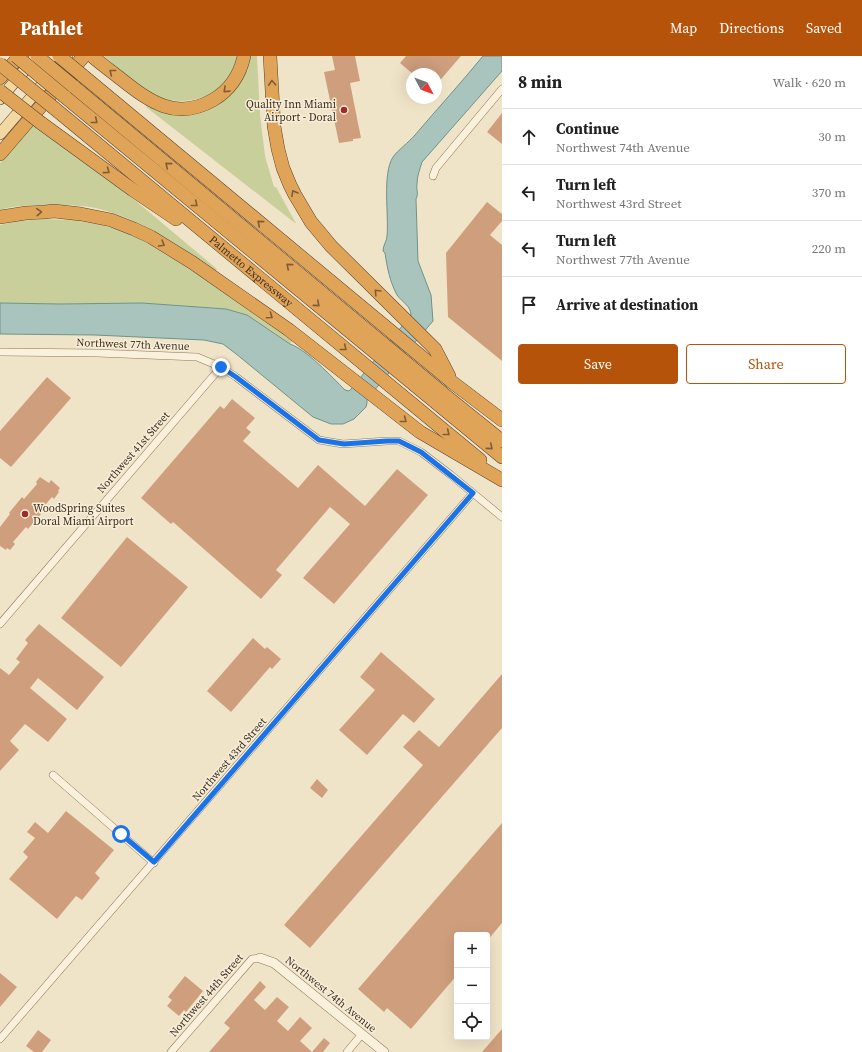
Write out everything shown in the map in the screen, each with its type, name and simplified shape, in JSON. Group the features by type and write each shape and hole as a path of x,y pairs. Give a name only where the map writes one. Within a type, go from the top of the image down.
{"highway":[{"path":"16,56 380,349 404,354 452,382 502,420"},
{"path":"0,78 20,56"},
{"path":"37,56 380,349"},
{"path":"59,56 390,331 404,354 502,457"},
{"path":"0,154 90,57 148,99 164,106 182,109 196,107 223,93 233,83 243,62 244,56"},
{"path":"270,56 275,134 283,168 290,185 311,222 331,246 435,349 452,382"},
{"name":"Palmetto Expressway","path":"0,64 502,479"},
{"path":"0,91 133,190 238,261"},
{"path":"0,218 37,212 66,212 111,220 141,232 177,252 247,300 293,333 420,432 502,479"},
{"path":"404,354 502,440"}],"main road":[{"path":"0,99 37,56"},
{"path":"0,134 67,56"}],"street":[{"path":"433,176 436,168 502,89"},
{"name":"Northwest 77th Avenue","path":"0,352 97,353 197,357 221,367 236,377 319,440 344,444 399,441 421,452 502,517"},
{"name":"Northwest 41st Street","path":"0,624 221,367"},
{"name":"Northwest 43rd Street","path":"0,1039 473,493"},
{"path":"52,774 154,862"},
{"name":"Northwest 74th Avenue","path":"260,958 274,963 384,1052"},
{"name":"Northwest 44th Street","path":"171,1052 252,959 260,958"},
{"path":"347,1052 362,1034"}],"green space":[{"path":"104,56 237,56 232,72 222,86 208,95 181,101 164,98 142,87"},
{"path":"251,56 257,56 260,115 265,156 274,187 276,187 296,223 146,107 147,106 167,114 176,115 197,113 219,104 228,97 243,78 248,68"},
{"path":"34,124 136,201 217,269 216,271 176,244 148,228 97,208 71,205 32,205 0,210 0,163"},
{"path":"45,219 75,220 126,232 152,246 213,284 292,341 290,344 247,315 226,309 142,303 0,303 0,225 19,221"}],"water":[{"path":"483,56 502,56 502,71 422,162 418,178 416,199 418,261 431,295 433,321 367,399 366,407 354,419 343,424 331,424 313,417 223,344 204,340 95,335 0,334 0,303 142,303 226,309 247,315 290,344 297,347 319,364 345,390 349,391 411,315 410,309 397,295 392,285 385,253 383,251 387,236 387,184 390,164 393,157 415,135"}],"building":[{"name":"Quality Inn Miami Airport - Doral","path":"332,56 355,56 360,81 350,83 361,138 353,139 353,141 339,143 324,72 335,70"},
{"path":"406,56 461,56 442,78 442,68 406,68 400,63"},
{"path":"502,113 502,144 487,132"},
{"path":"487,202 502,214 502,221 490,235 502,245 502,361 448,317 446,253"},
{"path":"47,377 71,398 11,467 0,458 0,431"},
{"path":"232,399 255,418 246,428 251,432 243,441 298,488 318,465 365,506 397,469 428,495 334,604 303,578 350,524 330,507 276,570 282,575 261,599 173,522 171,524 141,498 220,406 224,409"},
{"name":"WoodSpring Suites Doral Miami Airport","path":"40,477 49,483 51,480 60,488 58,491 59,492 54,499 52,497 39,512 41,514 28,529 26,527 13,542 15,544 10,550 7,548 6,550 0,546 0,527 22,497 24,499 37,484 36,482"},
{"path":"127,537 188,587 121,667 61,618"},
{"path":"39,624 104,677 77,710 38,678 30,688 67,719 48,742 25,724 10,741 19,750 0,771 0,668 9,675 20,662 16,659 28,643 25,640"},
{"path":"253,638 265,649 267,647 281,659 272,669 270,667 231,712 207,691"},
{"path":"381,652 435,699 414,723 403,714 367,755 339,730 375,690 360,677"},
{"path":"502,674 502,728 310,948 284,925 423,765 403,747 419,730 439,747"},
{"path":"317,779 328,790 322,798 310,788"},
{"path":"66,811 114,850 95,873 100,878 82,900 76,896 57,919 9,879 28,857 23,852 35,838 27,832 35,822 48,833"},
{"path":"502,823 502,923 490,937 490,932 454,932 454,979 411,1029 387,1008 384,1012 358,989"},
{"path":"0,973 17,987 0,1007"},
{"path":"185,976 203,991 186,1012 184,1010 179,1016 167,1006 172,1000 168,997"},
{"path":"260,981 266,987 254,1000 265,1010 277,997 289,1007 277,1021 288,1031 300,1017 312,1028 300,1041 312,1052 209,1052 230,1028 224,1023"},
{"path":"502,1029 502,1052 482,1052"},
{"path":"38,1030 51,1040 42,1052 34,1052 26,1046"},
{"path":"324,1038 330,1043 323,1052 312,1052"}],"place":[{"name":"Quality Inn Miami Airport - Doral","path":"344,110"},
{"name":"WoodSpring Suites Doral Miami Airport","path":"25,514"}],"route":[{"path":"121,834 154,862 473,493 451,474 421,452 399,441 344,444 319,440 221,367"}]}
